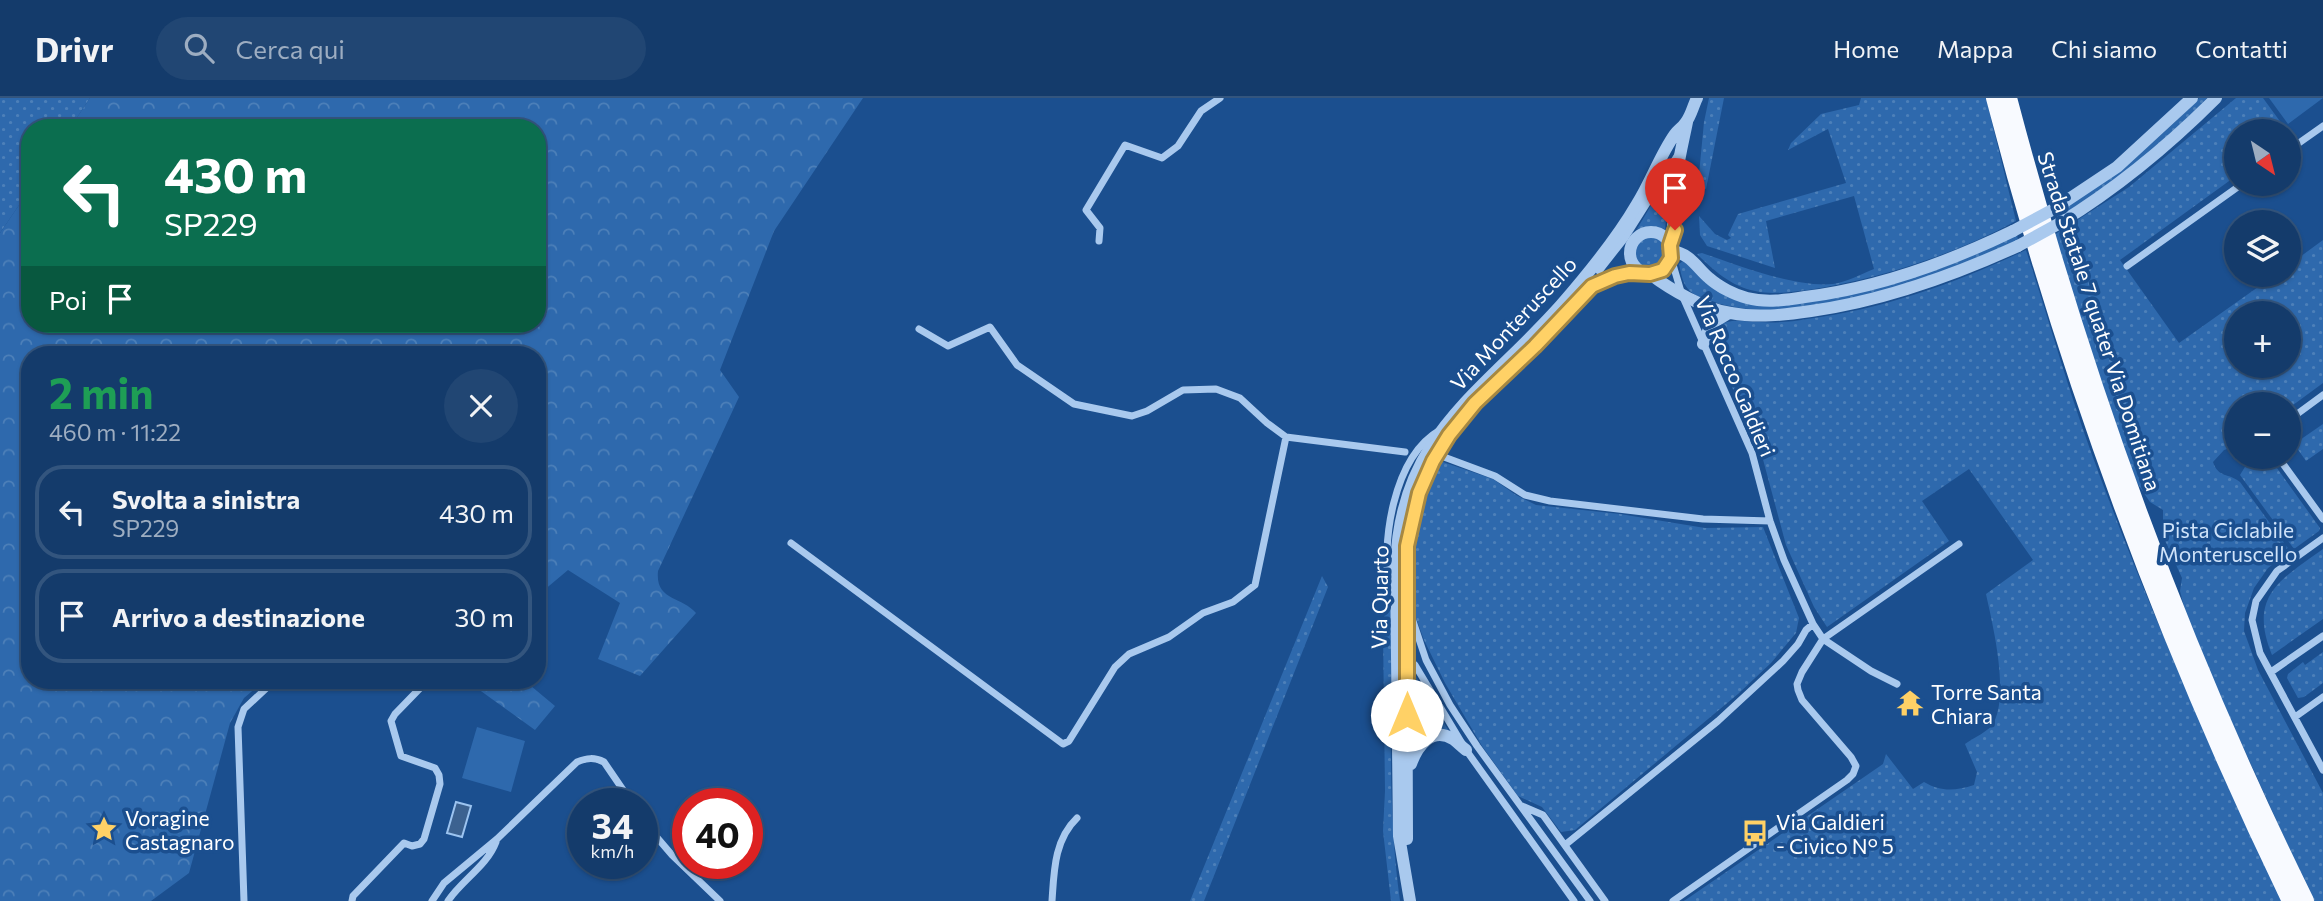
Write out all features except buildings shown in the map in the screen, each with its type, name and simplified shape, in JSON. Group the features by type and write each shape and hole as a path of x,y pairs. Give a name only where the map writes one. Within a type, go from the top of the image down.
{"highway":[{"name":"Strada Statale 7 quater Via Domitiana","path":"1995,98 2065,345 2130,530 2208,724 2291,901"},
{"name":"Strada Statale 7 quater Via Domitiana","path":"2008,98 2066,304 2141,526 2226,734 2305,901"}],"street":[{"path":"1100,241 1100,228 1086,210 1125,145 1162,158 1178,146 1201,111 1220,98"},
{"name":"Via Monteruscello","path":"1441,429 1625,238 1675,134 1687,121 1697,98"},
{"path":"1675,230 1691,258 1711,280 1738,294 1757,299 1788,300 1849,290 1898,277 1955,257 2054,209 2117,166 2191,98"},
{"path":"1625,238 1631,260 1647,273 1682,295 1729,313 1776,315 1867,301 1953,274 2018,246 2060,223 2121,183 2216,98"},
{"path":"1647,273 1663,270 1671,251 1675,230 1674,198 1687,121"},
{"path":"2301,142 2323,126"},
{"path":"1599,271 1625,238 1680,152"},
{"path":"2127,266 2225,196"},
{"path":"1625,238 1655,232 1667,239 1671,251"},
{"path":"1671,251 1691,258"},
{"name":"Via Rocco Galdieri","path":"1671,251 1682,295 1752,453 1770,521 1784,560 1813,624 1823,639"},
{"name":"Via Quarto","path":"1404,857 1407,835 1407,546 1413,511 1426,475 1449,435 1475,403 1535,346 1592,286 1615,276 1647,273"},
{"path":"1703,344 1712,324 1729,313"},
{"path":"919,329 947,346 990,327 1017,365 1074,404 1084,407 1132,416 1147,411 1183,390 1216,389 1240,398 1286,437 1405,452"},
{"path":"2301,411 2323,395"},
{"path":"1390,594 1386,554 1399,488 1414,454 1428,437 1441,429"},
{"name":"Via Quarto","path":"1410,901 1399,836 1397,550 1409,491 1427,449 1441,429"},
{"path":"791,543 1063,744 1069,741 1115,667 1129,654 1168,637 1203,612 1233,602 1255,585 1286,437"},
{"path":"1444,457 1495,476 1525,495 1550,501 1703,519 1770,521"},
{"path":"2287,469 2323,519"},
{"path":"2323,538 2277,571 2256,601 2252,620 2260,653 2323,770"},
{"path":"1673,901 1853,774 1856,766 1854,761 1802,700 1797,684 1802,672 1823,639 1959,544"},
{"path":"1407,607 1426,660 1450,705 1590,901"},
{"path":"1565,845 1689,746 1747,695 1791,653 1813,624"},
{"path":"2271,672 2323,636"},
{"path":"1823,639 1871,671 1897,684"},
{"path":"1415,665 1466,750 1574,901"},
{"path":"244,901 237,727 244,709 265,689"},
{"path":"352,901 353,896 402,844 412,846 420,844 424,839 440,784 439,775 435,768 401,756 391,721 394,714 419,689"},
{"path":"2295,716 2323,697"},
{"path":"1407,770 1416,749 1431,737 1447,737 1466,750"},
{"path":"432,901 444,883 497,839 577,762 597,759 604,762 622,788"},
{"path":"1520,805 1542,815 1605,901"},
{"path":"1052,901 1054,860 1066,831 1077,818"},
{"path":"448,901 457,887 487,859 497,839"},
{"path":"658,839 720,901"}],"green space":[{"path":"0,98 90,98 76,119 21,119 21,202 0,233"},
{"path":"90,98 863,98 774,231 720,370 739,397 658,571 658,581 665,593 696,613 640,676 598,659 620,603 568,570 546,588 546,346 21,346 21,689 255,689 244,698 230,723 189,873 151,901 0,901 0,233 21,202 21,333 546,333 546,119 76,119"},
{"path":"1709,98 1724,98 1706,189 1698,185"},
{"path":"1861,98 1986,98 2016,221 1967,245 1915,264 1862,279 1795,292 1768,293 1738,286 1723,277 1697,254 1702,253 1802,283 1833,284 1874,269 1854,196 1766,221 1775,268 1707,246 1700,235 1699,216 1715,234 1727,240 1731,238 1728,235 1738,214 1846,183 1828,129 1788,150 1791,143 1821,114 1859,105"},
{"path":"2199,98 2207,98 2155,148 2058,219 2056,214 2131,160 2166,131"},
{"name":"Pista Ciclabile Monteruscello","path":"2236,98 2263,98 2278,119 2224,119 2224,185 2120,260 2179,343 2224,311 2224,378 2301,378 2301,301 2238,301 2258,287 2301,287 2301,256 2323,240 2323,383 2301,399 2301,392 2224,392 2224,450 2213,462 2218,471 2240,482 2290,551 2268,568 2254,588 2245,613 2244,631 2258,670 2323,793 2323,901 2313,901 2190,630 2180,591 2182,578 2163,536 2163,510 2150,502 2137,483 2107,403 2054,235 2129,187"},
{"path":"2269,98 2323,98 2295,119 2284,119"},
{"path":"1672,170 1665,229 1637,229"},
{"path":"2017,235 2018,240 1959,267 1895,289 1831,304 1799,308 1738,308 1705,299 1686,286 1679,264 1683,261 1766,306 1942,268"},
{"path":"1651,237 1662,242 1667,253 1662,264 1651,269 1640,264 1635,253 1640,242"},
{"path":"2026,250 2082,427 2112,509 2207,735 2285,901 1684,901 1883,764 1886,754 1913,789 1924,782 1948,790 1974,785 1977,772 1965,744 1992,725 2000,694 1998,659 1986,594 2033,560 1969,469 1922,501 1949,541 1827,627 1814,607 1786,545 1761,452 1712,342 1715,332 1721,325 1731,321 1795,321 1864,309 1946,284"},
{"path":"2323,424 2323,449 2306,461 2301,454 2301,439"},
{"path":"1437,460 1493,479 1536,505 1620,514 1705,528 1763,527 1799,618 1796,633 1771,663 1738,694 1575,830 1561,832 1542,807 1518,796 1482,746 1445,683 1416,618 1412,593 1417,517"},
{"path":"2244,469 2278,469 2320,528 2319,531 2294,549 2240,475"},
{"path":"2323,549 2323,619 2272,655 2264,618 2266,604 2282,581"},
{"path":"1322,576 1328,587 1204,901 1190,901"},
{"path":"1393,595 1391,786 1400,901 1391,901 1383,831 1383,631 1386,596"},
{"path":"2323,652 2323,683 2304,697 2298,698 2287,678 2288,674 2303,662 2305,665"},
{"path":"1414,665 1414,673 1450,733 1423,737 1415,743 1411,667"},
{"path":"478,689 535,689 555,706 535,730"},
{"path":"477,727 525,741 511,792 462,778"}],"shaded area":[{"path":"456,802 471,806 462,837 447,833"}],"place":[{"name":"Torre Santa Chiara","path":"1910,703"},
{"name":"Voragine Castagnaro","path":"104,829"},
{"name":"Via Galdieri - Civico N° 5","path":"1755,833"}],"route":[{"path":"1407,715 1407,546 1419,493 1440,448 1475,403 1535,346 1592,286 1615,276 1643,272 1650,274 1663,270 1671,258 1670,245 1675,230"}]}
